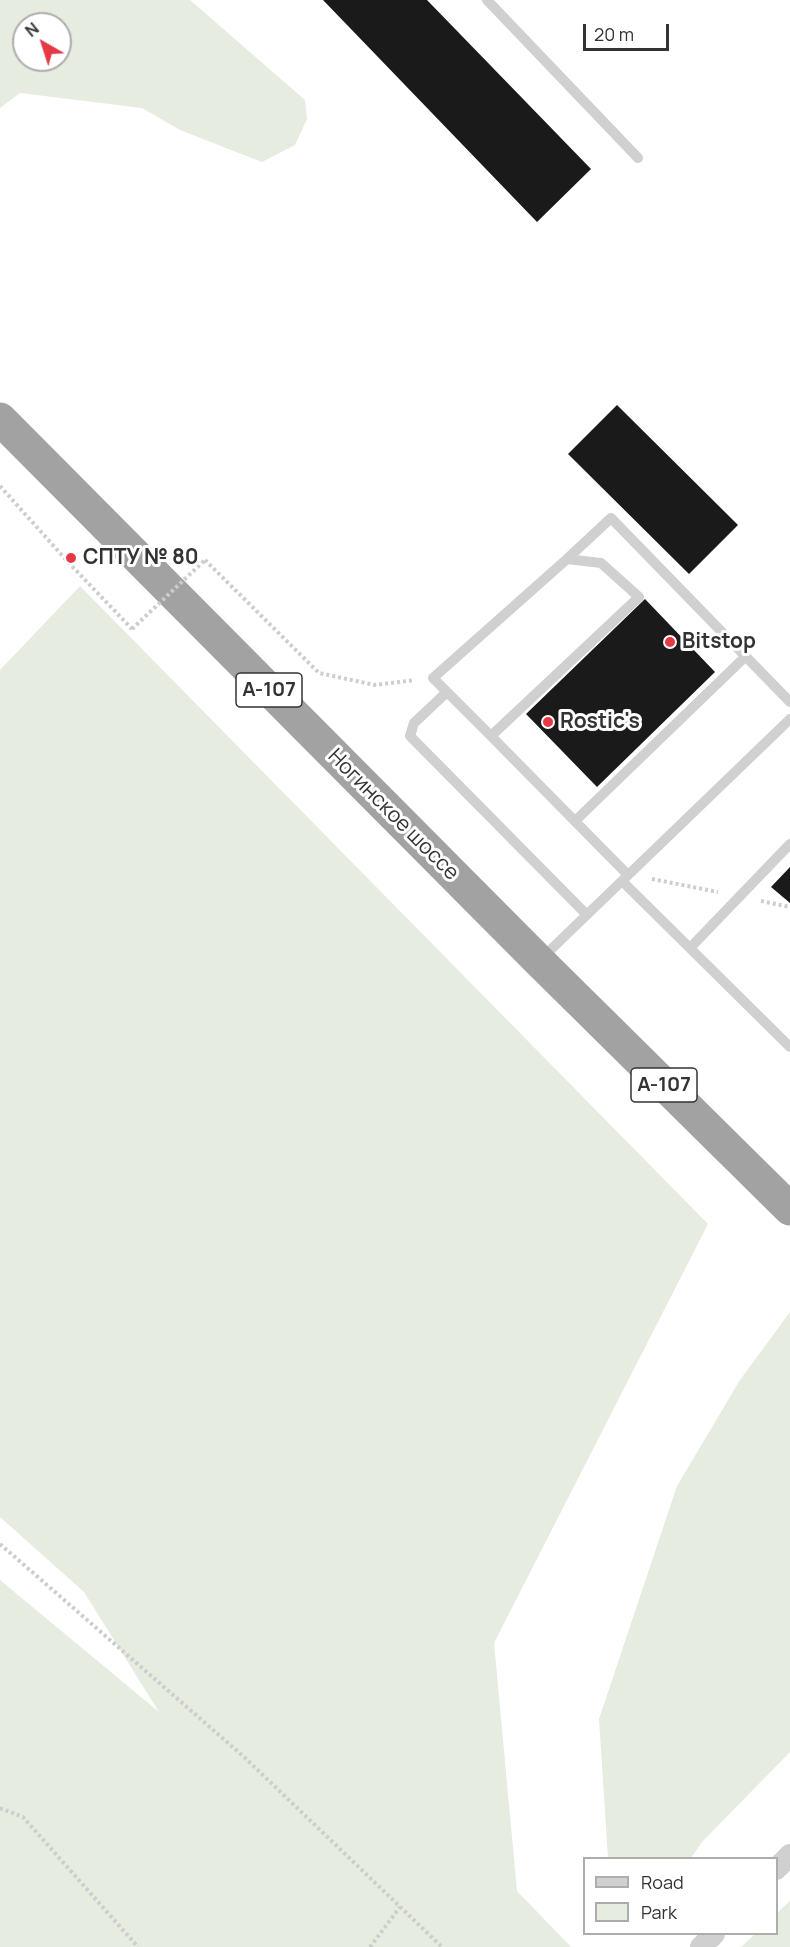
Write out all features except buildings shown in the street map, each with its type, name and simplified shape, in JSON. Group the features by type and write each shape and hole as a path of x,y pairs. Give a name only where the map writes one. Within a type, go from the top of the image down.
{"highway":[{"name":"Ногинское шоссе","path":"0,419 539,961 790,1209"}],"street":[{"path":"778,1868 790,1855"},
{"path":"701,1947 713,1935"}],"lane":[{"path":"487,0 638,158"},
{"path":"790,702 611,519 433,678 575,821 690,948 790,1047"},
{"path":"491,736 639,597 601,563 567,559"},
{"path":"575,821 746,656"},
{"path":"447,692 414,723 410,736 588,915"},
{"path":"539,961 790,719"},
{"path":"690,948 790,844"}],"path":[{"path":"0,486 132,629 206,560 319,673 375,685 433,678"},
{"path":"625,878 790,907"},
{"path":"0,1544 243,1756 442,1947"},
{"path":"0,1808 23,1817 138,1947"},
{"path":"370,1947 400,1907"}],"green space":[{"path":"0,0 190,0 305,100 307,119 295,145 262,162 180,130 142,108 20,93 0,108"},
{"path":"80,586 708,1224 494,1643 517,1891 571,1947 0,1947 0,1580 159,1712 84,1592 0,1517 0,670"},
{"path":"790,1312 790,1752 702,1842 692,1857 608,1857 599,1719 677,1486 740,1380"},
{"path":"790,1901 790,1947 741,1947 754,1935 778,1935 778,1912"}],"place":[{"name":"СПТУ № 80","path":"71,558"},
{"name":"Bitstop","path":"670,642"},
{"name":"Rostic's","path":"548,722"}]}
